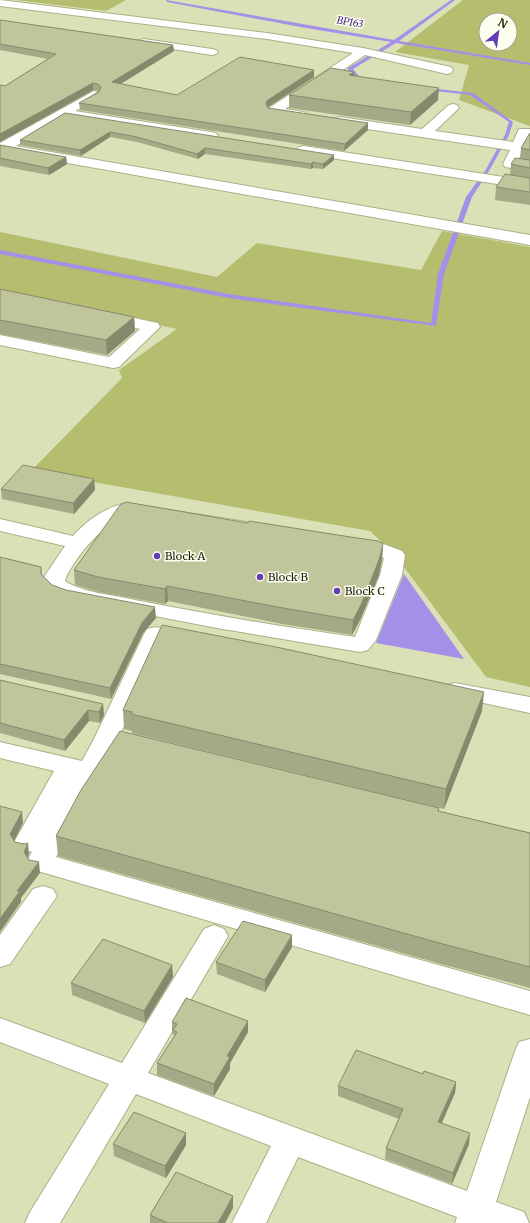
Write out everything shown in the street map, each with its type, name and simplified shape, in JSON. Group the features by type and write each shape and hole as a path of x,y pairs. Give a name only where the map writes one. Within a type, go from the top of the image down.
{"street":[{"path":"0,3 267,36 363,52 447,70"},
{"path":"134,41 212,52"},
{"path":"311,116 273,111 363,52"},
{"path":"2,147 94,95"},
{"path":"424,134 453,108"},
{"path":"62,113 226,138"},
{"path":"326,119 514,146"},
{"path":"530,133 524,132 514,146 510,164 530,166"},
{"path":"2,147 530,240"},
{"path":"288,148 530,186"},
{"path":"0,340 113,363 152,327 90,314"},
{"path":"125,508 381,549 395,555 391,575 364,640 360,646 311,639 75,594 62,589 54,583 55,577 77,542 86,532 114,513 125,508"},
{"path":"0,525 77,542"},
{"path":"26,844 79,769 119,740 110,708 155,634 209,644"},
{"path":"434,686 530,705"},
{"path":"0,750 79,769"},
{"path":"79,769 40,862 530,1003"},
{"path":"0,956 43,896"},
{"path":"42,1223 214,936"},
{"path":"0,1030 291,1139 474,1216 512,1223"},
{"path":"474,1216 530,1051"},
{"path":"249,1223 291,1139"}],"green space":[{"path":"16,0 126,0 106,11"},
{"path":"463,0 530,0 530,126 459,100 469,65 395,52"},
{"path":"442,231 530,247 530,687 486,677 395,555 370,531 31,471 122,378 119,370 177,329 0,291 0,232 217,277 257,243 421,270"}],"shaded area":[{"path":"404,574 464,659 376,643"}],"building":[{"path":"0,20 173,45 112,82 177,95 240,57 314,70 268,100 266,103 268,108 368,123 345,144 79,103 99,92 101,87 98,84 93,83 0,134 0,85 5,86 56,54 0,44"},
{"path":"331,68 354,72 349,75 439,88 411,112 289,95"},
{"path":"65,113 334,155 323,164 313,162 311,164 205,148 197,154 137,137 110,132 80,150 20,140"},
{"path":"530,133 530,150 521,148"},
{"path":"0,145 66,157 48,168 0,158"},
{"path":"515,158 530,160 530,168 511,164"},
{"path":"505,174 530,178 530,192 496,187"},
{"path":"0,289 134,317 106,340 0,320"},
{"path":"23,465 94,479 73,503 1,489"},
{"path":"126,502 248,523 249,521 378,541 383,544 379,560 361,605 353,620 167,586 165,589 98,577 74,570 120,505"},
{"path":"0,557 41,567 41,574 52,585 66,590 155,607 142,623 110,688 0,664"},
{"path":"162,625 276,647 484,692 446,789 131,714 132,712 123,710"},
{"path":"0,680 103,704 99,712 88,710 64,740 0,723"},
{"path":"120,731 439,808 438,811 530,833 530,967 56,836 81,790"},
{"path":"0,806 22,812 10,834 15,842 24,844 28,843 24,852 29,860 39,862 17,891 20,891 0,919"},
{"path":"243,921 292,935 265,980 216,962"},
{"path":"103,939 172,965 144,1011 71,983"},
{"path":"186,998 248,1021 227,1056 230,1057 214,1084 157,1063 177,1032 173,1030 177,1024 172,1022"},
{"path":"356,1050 423,1074 424,1071 456,1082 438,1122 470,1133 453,1173 386,1148 403,1109 338,1086"},
{"path":"134,1112 186,1133 165,1166 113,1144"},
{"path":"176,1172 233,1196 218,1223 168,1223 150,1215"}],"waterway":[{"path":"395,42 453,0"},
{"name":"BP163","path":"167,1 395,42"},
{"path":"364,81 361,81 350,69 395,42"},
{"name":"BP163","path":"395,42 530,64"},
{"path":"0,252 229,296 434,325 441,274 469,197 487,171 507,135 511,122 471,94 429,89"}],"place":[{"name":"Block A","path":"157,556"},
{"name":"Block B","path":"260,577"},
{"name":"Block C","path":"337,591"}]}
